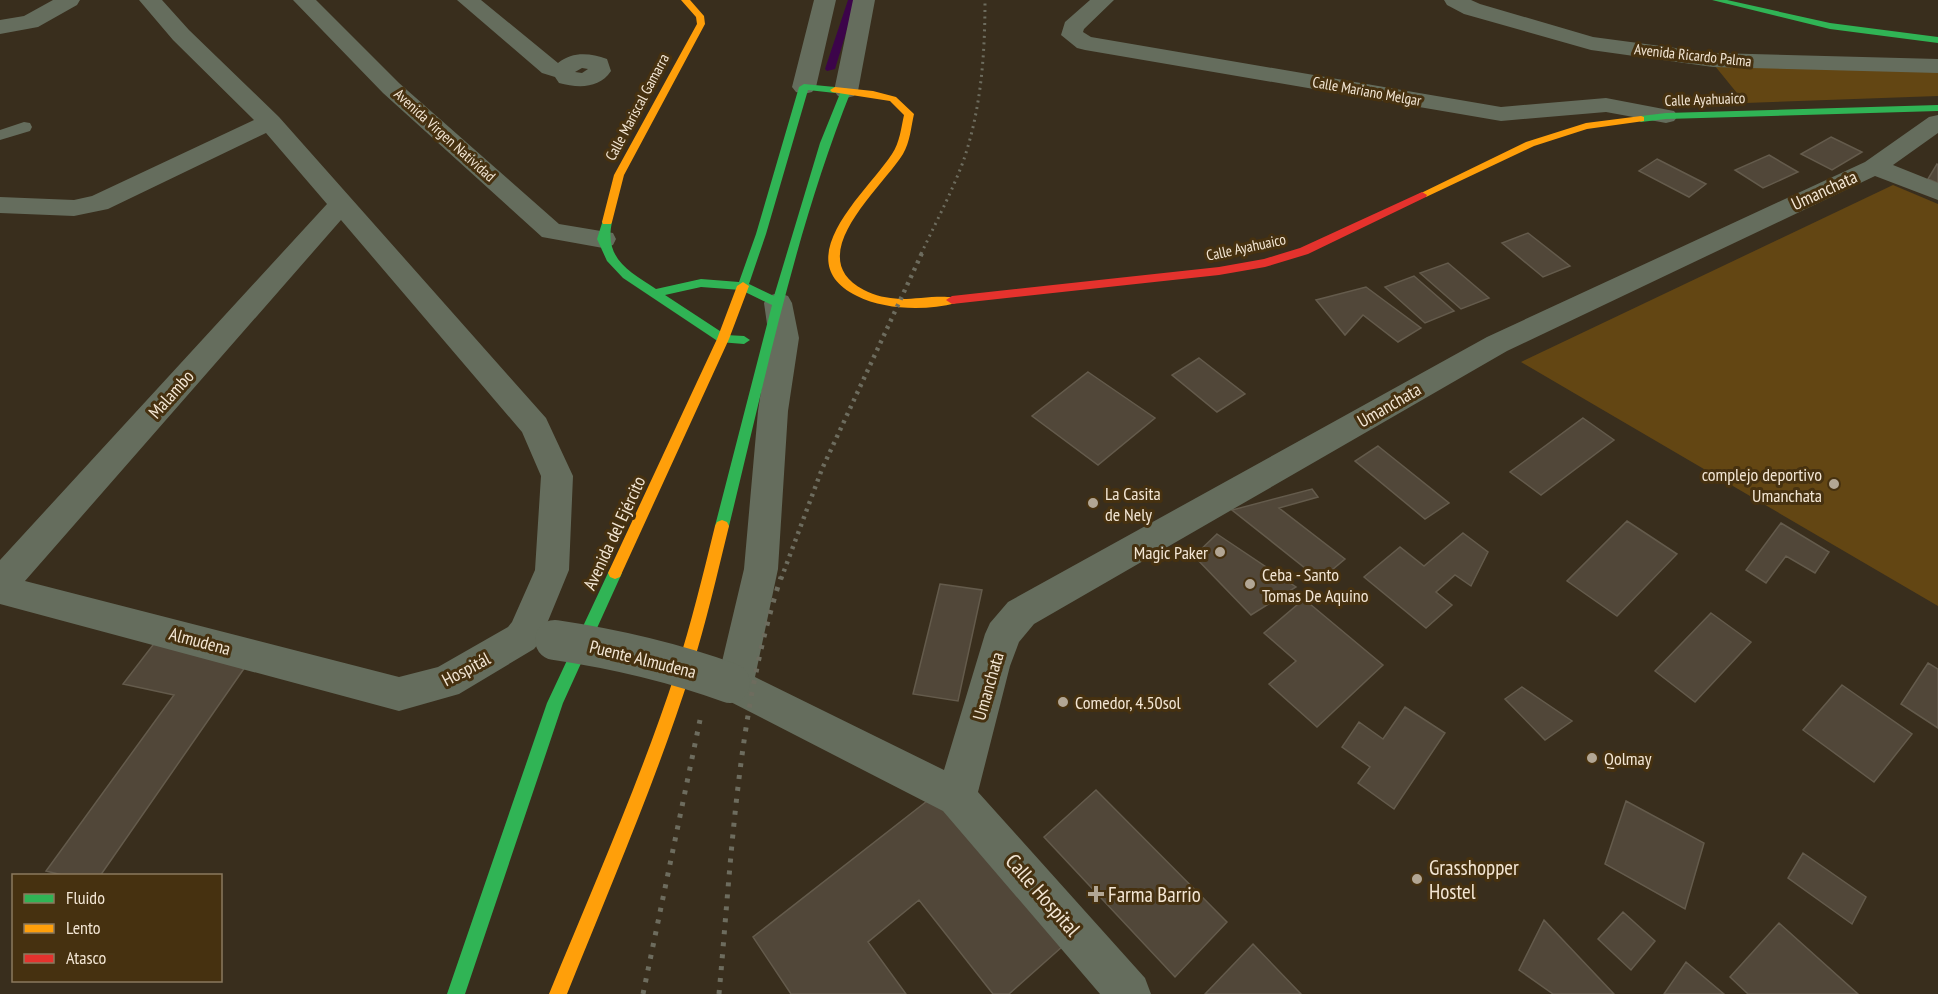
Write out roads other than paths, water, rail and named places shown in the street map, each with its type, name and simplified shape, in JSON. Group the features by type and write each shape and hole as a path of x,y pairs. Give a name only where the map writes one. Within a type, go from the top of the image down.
{"main road":[{"name":"Calle Mariscal Gamarra","path":"603,239 619,175 701,24 700,16 685,0"},
{"path":"1716,0 1830,26 1938,40"},
{"name":"Calle Ayahuaico","path":"804,87 873,93 893,99 909,114 904,141 845,226 833,250 832,262 843,283 869,297 898,303 934,303 1219,271 1265,263 1304,251 1530,144 1586,126 1666,116 1938,108"},
{"name":"Avenida del Ejército","path":"456,994 555,703 723,339 761,234 804,87"},
{"path":"558,994 627,824 698,624 777,303 825,143 846,91"},
{"path":"603,239 611,258 627,275 723,339 768,341"},
{"path":"655,293 701,283 743,286 777,303"}],"street":[{"path":"0,27 30,22 69,0"},
{"path":"150,0 270,122 535,426 557,476 552,570 541,636"},
{"name":"Avenida Virgen Natividad","path":"304,0 392,88 551,231 603,239"},
{"path":"468,0 550,68 563,72"},
{"path":"804,87 825,0"},
{"path":"846,91 864,0"},
{"name":"Calle Mariano Melgar","path":"1103,0 1073,27 1072,35 1085,44 1501,114 1606,105 1666,116"},
{"name":"Avenida Ricardo Palma","path":"1455,0 1472,9 1591,43 1702,59 1890,67 1938,66"},
{"path":"0,206 74,208 99,203 270,122"},
{"name":"Umanchata","path":"957,796 999,645 1003,634 1021,613 1497,344 1874,167 1938,123"},
{"path":"1874,167 1938,192"},
{"name":"Malambo","path":"0,584 342,203"},
{"path":"733,684 761,569 773,411 784,338 777,303"},
{"name":"Almudena","path":"0,589 399,694"},
{"name":"Puente Almudena","path":"541,636 680,664 733,684 957,796"},
{"name":"Hospitál","path":"399,694 446,682 521,638 541,636"},
{"name":"Calle Hospital","path":"957,796 1129,994"}],"lane":[{"path":"0,135 24,127"}],"waterway":[{"path":"830,69 852,0"}],"railway":[{"path":"921,254 953,186 969,142 981,82 985,0"},
{"path":"781,579 822,469 922,253"},
{"path":"719,994 745,731 766,628 781,577"},
{"path":"643,994 700,720"}],"place":[{"name":"complejo deportivo Umanchata","path":"1834,484"},
{"name":"La Casita de Nely","path":"1093,503"},
{"name":"Magic Paker","path":"1220,552"},
{"name":"Ceba - Santo Tomas De Aquino","path":"1250,584"},
{"name":"Comedor, 4.50sol","path":"1063,702"},
{"name":"Qolmay","path":"1592,758"},
{"name":"Grasshopper Hostel","path":"1417,879"},
{"name":"Farma Barrio","path":"1096,894"}]}
